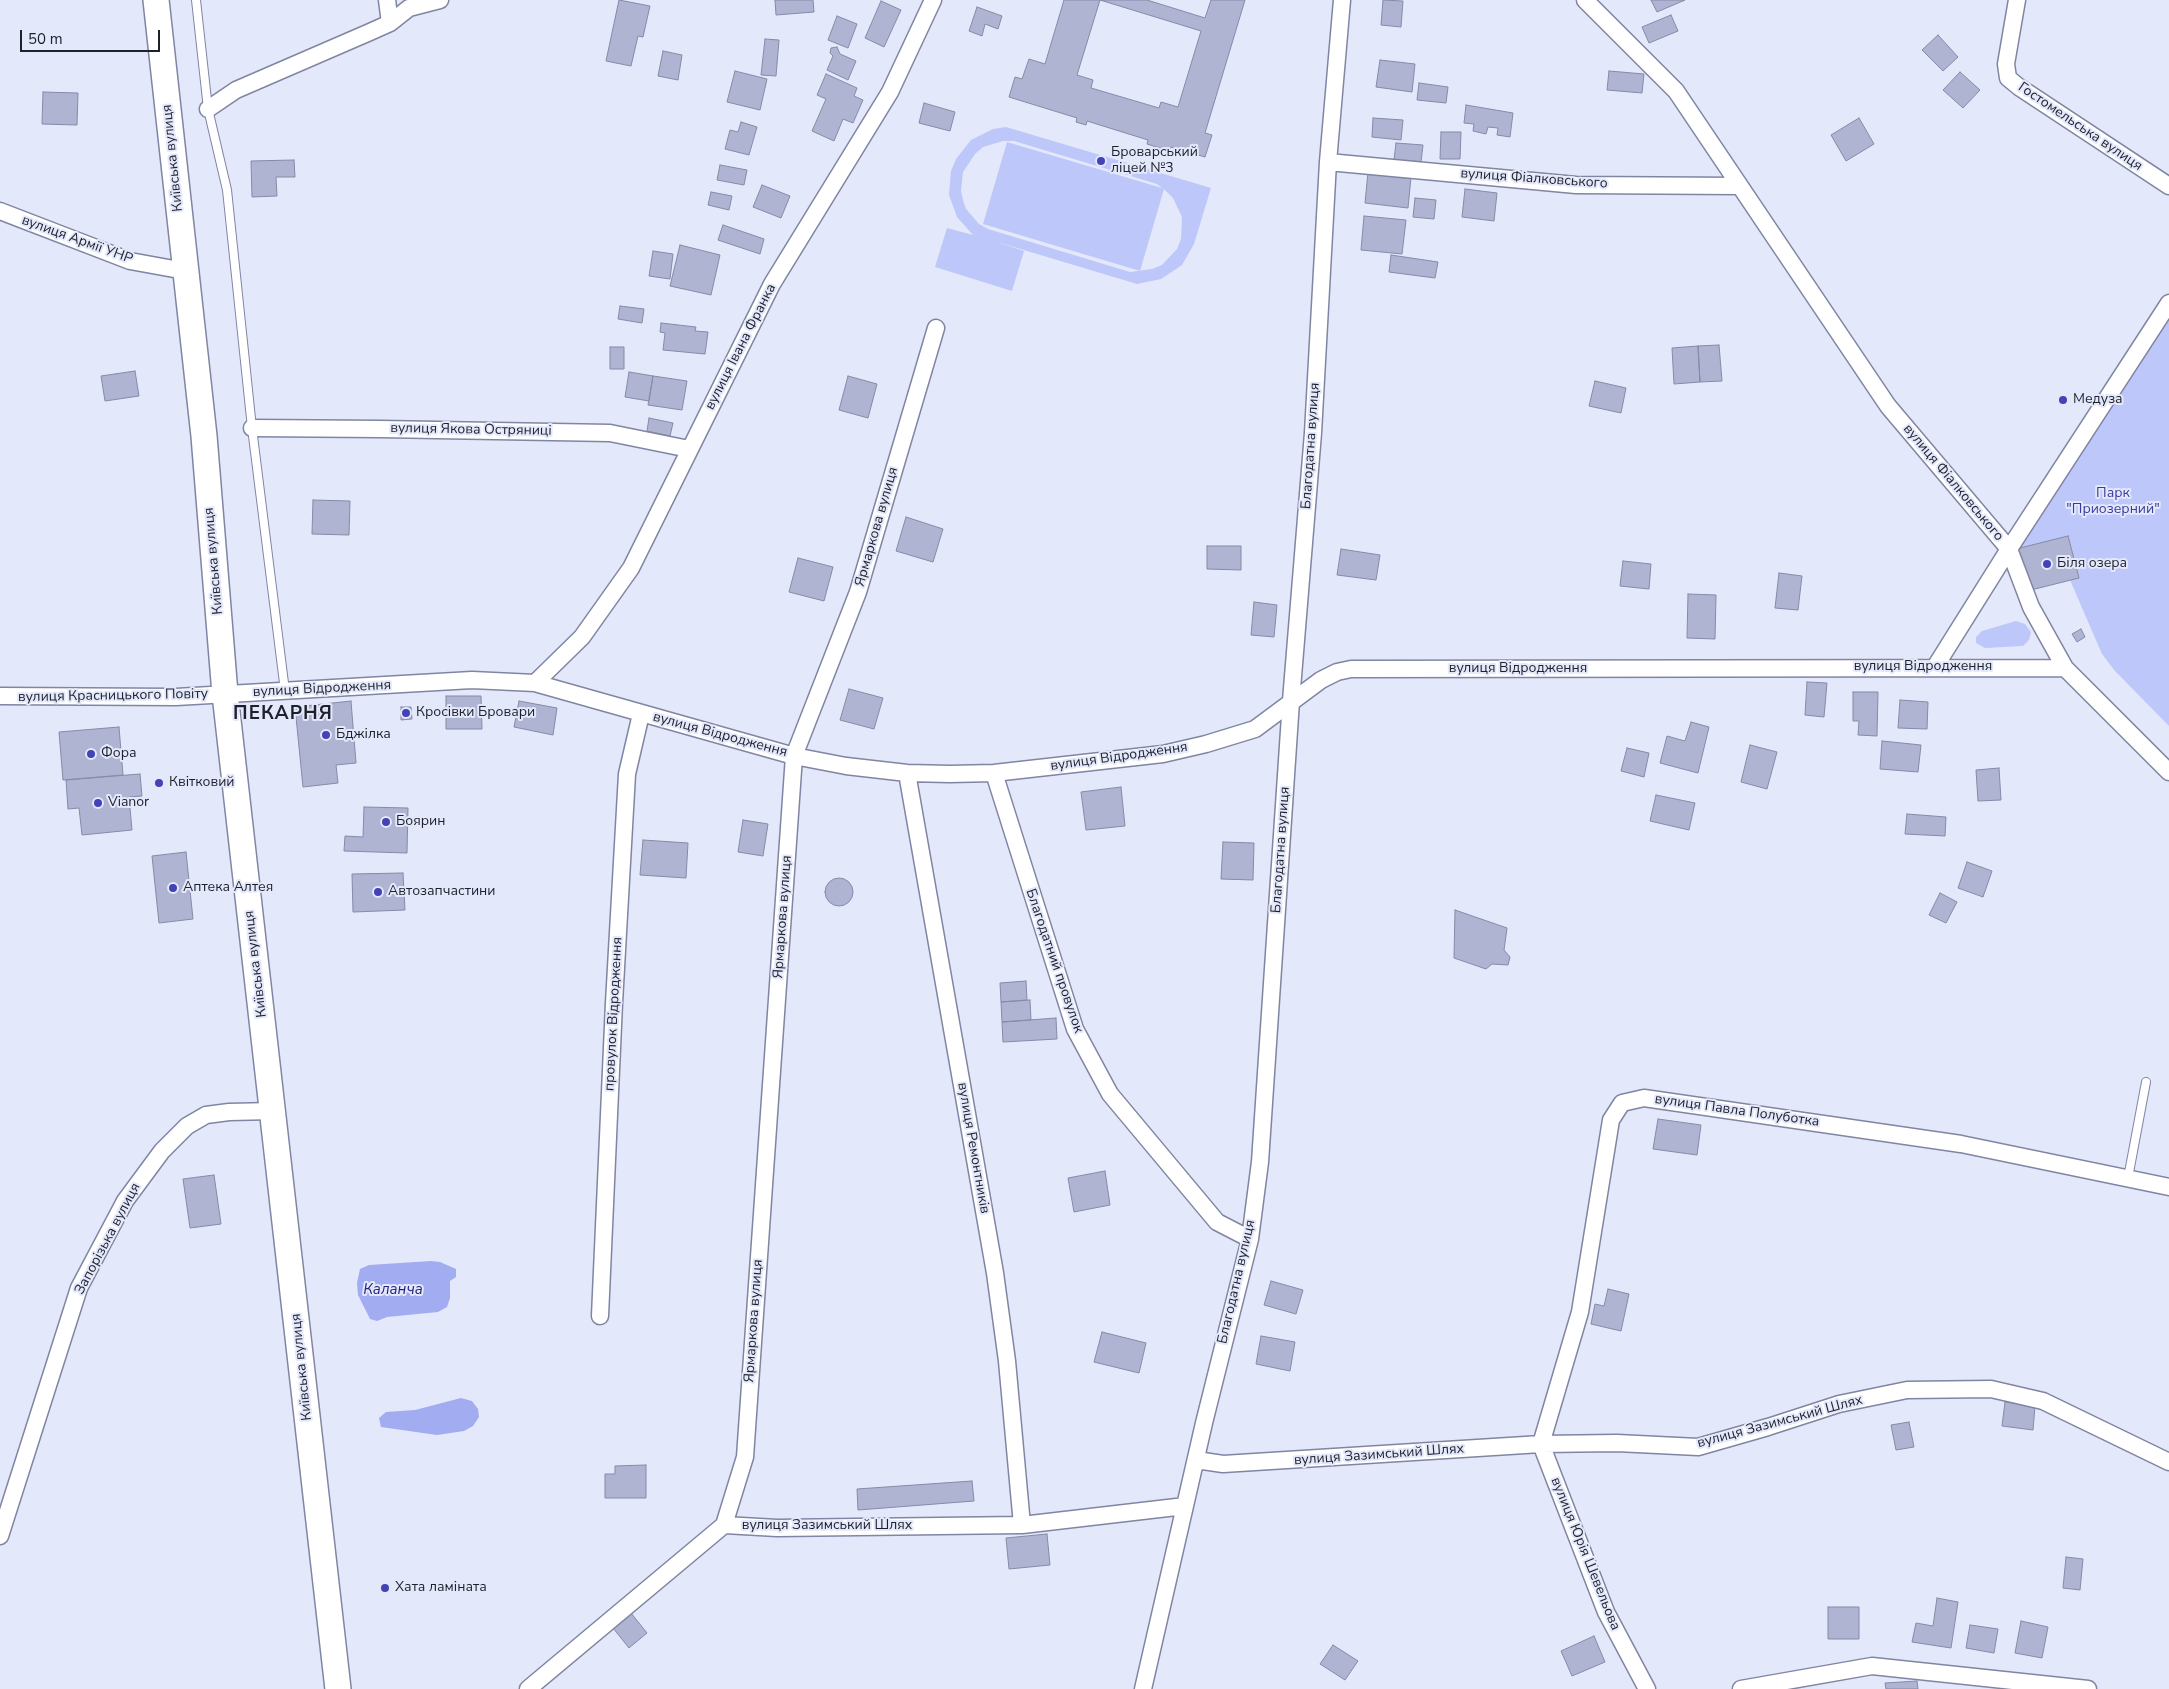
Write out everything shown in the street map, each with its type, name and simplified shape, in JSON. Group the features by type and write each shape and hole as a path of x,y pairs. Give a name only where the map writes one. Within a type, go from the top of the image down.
{"main road":[{"name":"Київська вулиця","path":"156,0 204,436 225,694 338,1689"}],"street":[{"path":"387,0 390,23"},
{"path":"208,109 236,90 390,23 409,8 440,0"},
{"name":"вулиця Івана Франка","path":"535,683 582,637 631,568 772,284 890,92 932,0"},
{"name":"Благодатна вулиця","path":"1143,1689 1250,1239 1260,1162 1291,701 1313,433 1328,162 1342,0"},
{"name":"вулиця Фіалковського","path":"1585,0 1676,91 1888,406 2009,549 2030,606 2065,668 2169,772"},
{"name":"Гостомельська вулиця","path":"2017,0 2006,64 2008,78 2169,186"},
{"name":"вулиця Фіалковського","path":"1328,162 1576,185 1740,186"},
{"name":"вулиця Армії УНР","path":"0,211 130,261 186,271"},
{"path":"1935,667 2009,549 2169,303"},
{"name":"Ярмаркова вулиця","path":"724,1525 745,1457 794,756 858,592 936,328"},
{"name":"вулиця Якова Остряниці","path":"252,428 380,428 610,433 689,449"},
{"name":"вулиця Відродження","path":"225,694 472,680 535,683 794,756 846,766 907,773 994,773 1163,754 1206,744 1255,729 1321,680 1337,672 1352,669 2065,668"},
{"name":"вулиця Красницького Повіту","path":"0,696 176,697 225,694"},
{"name":"провулок Відродження","path":"600,1316 614,1003 627,774 641,714"},
{"name":"вулиця Ремонтників","path":"907,773 995,1273 1007,1361 1022,1525"},
{"name":"Благодатний провулок","path":"994,773 1075,1029 1110,1094 1217,1222 1250,1239"},
{"name":"вулиця Павла Полуботка","path":"1541,1444 1580,1312 1611,1120 1622,1103 1644,1098 1961,1144 2169,1187"},
{"name":"Запорізька вулиця","path":"0,1536 79,1288 124,1201 162,1151 187,1126 206,1115 229,1112 273,1111"},
{"name":"вулиця Зазимський Шлях","path":"1196,1460 1222,1464 1541,1444 1617,1443 1698,1447 1839,1404 1907,1390 1991,1389 2043,1401 2169,1462"},
{"name":"вулиця Юрія Шевельова","path":"1541,1444 1606,1612 1647,1689"},
{"name":"вулиця Зазимський Шлях","path":"528,1689 724,1525 777,1528 1022,1525 1185,1506"},
{"path":"1741,1689 1872,1666 2088,1689"}],"lane":[{"path":"196,0 208,109 227,190 252,428 285,691"},
{"path":"2128,1178 2146,1082"}],"green space":[{"path":"1006,127 1211,188 1194,244 1182,265 1161,279 1137,284 994,241 1024,251 1012,291 935,267 947,228 973,235 957,217 949,195 951,171 956,159 971,140 993,129","holes":["1003,141 1014,141 1157,184 1162,188 1007,142 983,224 1139,271 1130,272 988,229 979,224 966,209 961,191 963,172 975,154 983,147","1164,189 1173,198 1182,217 1181,239 1177,249 1162,265 1140,271"]},
{"name":"Парк \"Приозерний\"","path":"2169,315 2169,726 2115,671 2102,654 2070,580 2016,549"},
{"path":"2016,621 2025,624 2031,632 2029,640 2023,646 1985,648 1976,643 1976,637 1982,631"}],"water":[{"name":"Каланча","path":"440,1262 456,1269 456,1277 450,1281 450,1298 447,1307 438,1312 387,1317 377,1321 370,1319 358,1295 357,1283 360,1269 369,1265"},
{"path":"461,1398 472,1401 478,1409 479,1417 473,1426 464,1431 437,1435 381,1427 379,1418 386,1412 415,1410"}],"building":[{"path":"619,0 650,6 643,37 638,36 631,66 606,61"},
{"path":"775,0 813,0 814,12 776,15"},
{"path":"1064,0 1100,0 1147,0 1205,18 1211,0 1245,0 1205,133 1212,135 1205,157 1171,147 1169,151 1147,144 1148,140 1087,121 1086,125 1076,122 1077,118 1009,97 1015,77 1022,79 1029,59 1045,64","holes":["1100,0 1201,31 1178,107 1161,102 1159,108 1091,88 1093,80 1077,75"]},
{"path":"1383,0 1403,1 1401,27 1381,25"},
{"path":"1651,0 1685,0 1657,12"},
{"path":"881,1 901,10 884,47 865,38"},
{"path":"977,7 1002,16 998,29 985,24 982,36 969,31"},
{"path":"1671,15 1678,31 1649,43 1642,27"},
{"path":"837,16 857,24 848,48 828,40"},
{"path":"1938,35 1958,57 1943,71 1922,50"},
{"path":"765,39 779,40 776,76 761,75"},
{"path":"837,47 840,54 856,61 848,80 827,70 833,56 830,53 831,48"},
{"path":"663,51 682,55 678,80 658,76"},
{"path":"1380,60 1415,64 1412,92 1376,87"},
{"path":"735,71 767,79 760,110 727,102"},
{"path":"1609,71 1644,74 1642,93 1607,90"},
{"path":"1960,72 1980,90 1963,108 1943,90"},
{"path":"826,74 857,88 854,96 863,100 853,123 843,119 834,141 812,131 826,99 817,95"},
{"path":"1419,83 1448,87 1446,103 1417,100"},
{"path":"43,92 78,93 77,125 42,124"},
{"path":"924,103 955,112 950,131 919,123"},
{"path":"1466,105 1513,113 1510,137 1497,135 1498,128 1488,127 1486,134 1473,131 1474,124 1464,123"},
{"path":"1373,118 1403,120 1401,140 1372,137"},
{"path":"1859,118 1874,144 1846,161 1831,135"},
{"path":"741,122 757,127 749,155 725,149 730,130 738,132"},
{"path":"1441,132 1461,132 1460,159 1440,159"},
{"path":"1396,143 1423,145 1421,162 1394,160"},
{"path":"294,160 295,177 276,177 277,196 252,197 251,161"},
{"path":"720,165 747,170 744,185 717,180"},
{"path":"1368,172 1411,177 1408,208 1365,203"},
{"path":"762,185 790,196 781,218 753,207"},
{"path":"1465,189 1497,193 1494,221 1462,217"},
{"path":"711,192 732,196 729,210 708,205"},
{"path":"1415,198 1436,200 1434,219 1413,217"},
{"path":"1364,216 1406,220 1402,254 1361,250"},
{"path":"723,225 764,239 760,254 718,240"},
{"path":"680,245 720,255 711,295 670,286"},
{"path":"653,251 673,254 670,279 649,276"},
{"path":"1391,255 1438,262 1435,278 1389,272"},
{"path":"620,306 644,309 642,323 618,319"},
{"path":"661,323 696,327 695,331 708,332 705,354 663,350 665,333 660,332"},
{"path":"1719,345 1722,381 1700,382 1698,346"},
{"path":"1698,346 1700,382 1674,384 1672,348"},
{"path":"610,347 624,347 624,369 610,369"},
{"path":"135,371 139,396 105,401 101,376"},
{"path":"629,372 653,376 649,401 625,397"},
{"path":"653,376 687,381 682,410 648,405"},
{"path":"848,376 877,384 868,418 839,410"},
{"path":"1595,381 1626,388 1621,413 1589,406"},
{"path":"649,418 673,423 670,436 647,431"},
{"path":"313,500 350,501 349,535 312,534"},
{"path":"906,517 943,529 933,562 896,551"},
{"name":"Біля озера","path":"2068,536 2079,578 2027,591 2016,549"},
{"path":"1207,546 1241,546 1241,570 1207,569"},
{"path":"1341,549 1380,555 1376,580 1337,575"},
{"path":"798,558 833,567 824,601 789,592"},
{"path":"1623,561 1651,564 1649,589 1620,586"},
{"path":"1779,573 1802,576 1798,610 1775,608"},
{"path":"1688,594 1716,595 1715,639 1687,638"},
{"path":"1254,602 1277,605 1274,637 1251,635"},
{"path":"2081,629 2085,637 2077,642 2072,634"},
{"path":"1807,682 1827,683 1824,717 1805,715"},
{"path":"849,689 883,698 874,729 840,720"},
{"path":"1853,692 1878,692 1877,736 1858,735 1859,721 1853,721"},
{"path":"446,696 481,696 482,729 446,729"},
{"path":"1900,700 1928,702 1927,729 1898,728"},
{"name":"Бджілка","path":"351,701 356,763 336,765 338,783 303,787 295,707"},
{"path":"519,701 557,708 553,735 514,727"},
{"name":"Кросівки Бровари","path":"401,707 411,707 412,719 401,720"},
{"path":"1691,722 1709,727 1698,773 1660,763 1667,736 1685,741"},
{"name":"Фора","path":"119,727 123,775 63,780 59,732"},
{"path":"1882,741 1921,745 1918,772 1880,769"},
{"path":"1750,745 1777,752 1767,789 1741,782"},
{"path":"1627,748 1649,753 1644,777 1621,771"},
{"path":"1999,768 2001,800 1978,801 1976,770"},
{"name":"Vianor","path":"140,774 142,796 129,797 132,830 82,835 79,808 68,809 66,780"},
{"path":"1121,787 1125,826 1086,830 1081,792"},
{"path":"1656,795 1695,803 1689,830 1650,821"},
{"name":"Боярин","path":"364,807 408,808 407,853 344,851 345,836 363,837"},
{"path":"1907,814 1946,817 1945,836 1905,834"},
{"path":"743,820 768,824 763,856 738,852"},
{"path":"643,840 688,843 686,878 640,875"},
{"path":"1223,842 1254,843 1253,880 1221,879"},
{"name":"Аптека Алтея","path":"186,852 193,919 159,923 152,856"},
{"path":"1967,862 1992,871 1983,897 1958,888"},
{"name":"Автозапчастини","path":"403,873 405,910 353,912 352,874"},
{"path":"839,878 849,882 853,892 849,902 839,906 829,902 825,892 829,882"},
{"path":"1940,893 1957,902 1946,923 1929,915"},
{"path":"1455,910 1507,928 1504,950 1510,957 1508,965 1492,964 1486,969 1454,958"},
{"path":"1026,981 1027,1000 1001,1002 1000,983"},
{"path":"1030,1000 1031,1020 1002,1022 1001,1002"},
{"path":"1056,1018 1057,1039 1003,1042 1002,1022"},
{"path":"1658,1119 1701,1125 1697,1155 1653,1149"},
{"path":"1105,1171 1110,1205 1074,1212 1068,1178"},
{"path":"214,1175 221,1224 190,1228 183,1179"},
{"path":"1271,1281 1303,1290 1296,1314 1264,1305"},
{"path":"1608,1289 1629,1294 1621,1331 1591,1324 1595,1304 1604,1306"},
{"path":"1102,1332 1146,1343 1139,1373 1094,1362"},
{"path":"1261,1336 1295,1342 1290,1371 1256,1364"},
{"path":"2005,1402 2035,1406 2033,1430 2002,1426"},
{"path":"1909,1422 1914,1447 1896,1450 1891,1425"},
{"path":"646,1465 646,1498 605,1498 605,1474 615,1474 615,1466"},
{"path":"972,1481 974,1501 858,1510 857,1489"},
{"path":"1047,1534 1050,1565 1009,1569 1006,1538"},
{"path":"2066,1557 2083,1559 2080,1590 2063,1588"},
{"path":"1937,1598 1958,1602 1951,1648 1912,1642 1916,1623 1933,1626"},
{"path":"1828,1607 1859,1607 1859,1639 1828,1639"},
{"path":"631,1613 647,1633 629,1648 613,1628"},
{"path":"2021,1621 2048,1627 2042,1658 2015,1653"},
{"path":"1970,1625 1998,1629 1994,1653 1966,1648"},
{"path":"1594,1636 1605,1662 1572,1676 1561,1651"},
{"path":"1333,1645 1358,1661 1345,1680 1320,1664"},
{"path":"1917,1681 1918,1689 1886,1689 1885,1683"}],"place":[{"name":"Броварський ліцей №3","path":"1101,161"},
{"name":"Медуза","path":"2063,400"},
{"name":"Біля озера","path":"2047,564"},
{"name":"Кросівки Бровари","path":"406,713"},
{"name":"Бджілка","path":"326,735"},
{"name":"Фора","path":"91,754"},
{"name":"Квітковий","path":"159,783"},
{"name":"Vianor","path":"98,803"},
{"name":"Боярин","path":"386,822"},
{"name":"Аптека Алтея","path":"173,888"},
{"name":"Автозапчастини","path":"378,892"},
{"name":"Хата ламіната","path":"385,1588"}],"district":[{"name":"ПЕКАРНЯ","path":"283,714"}]}
